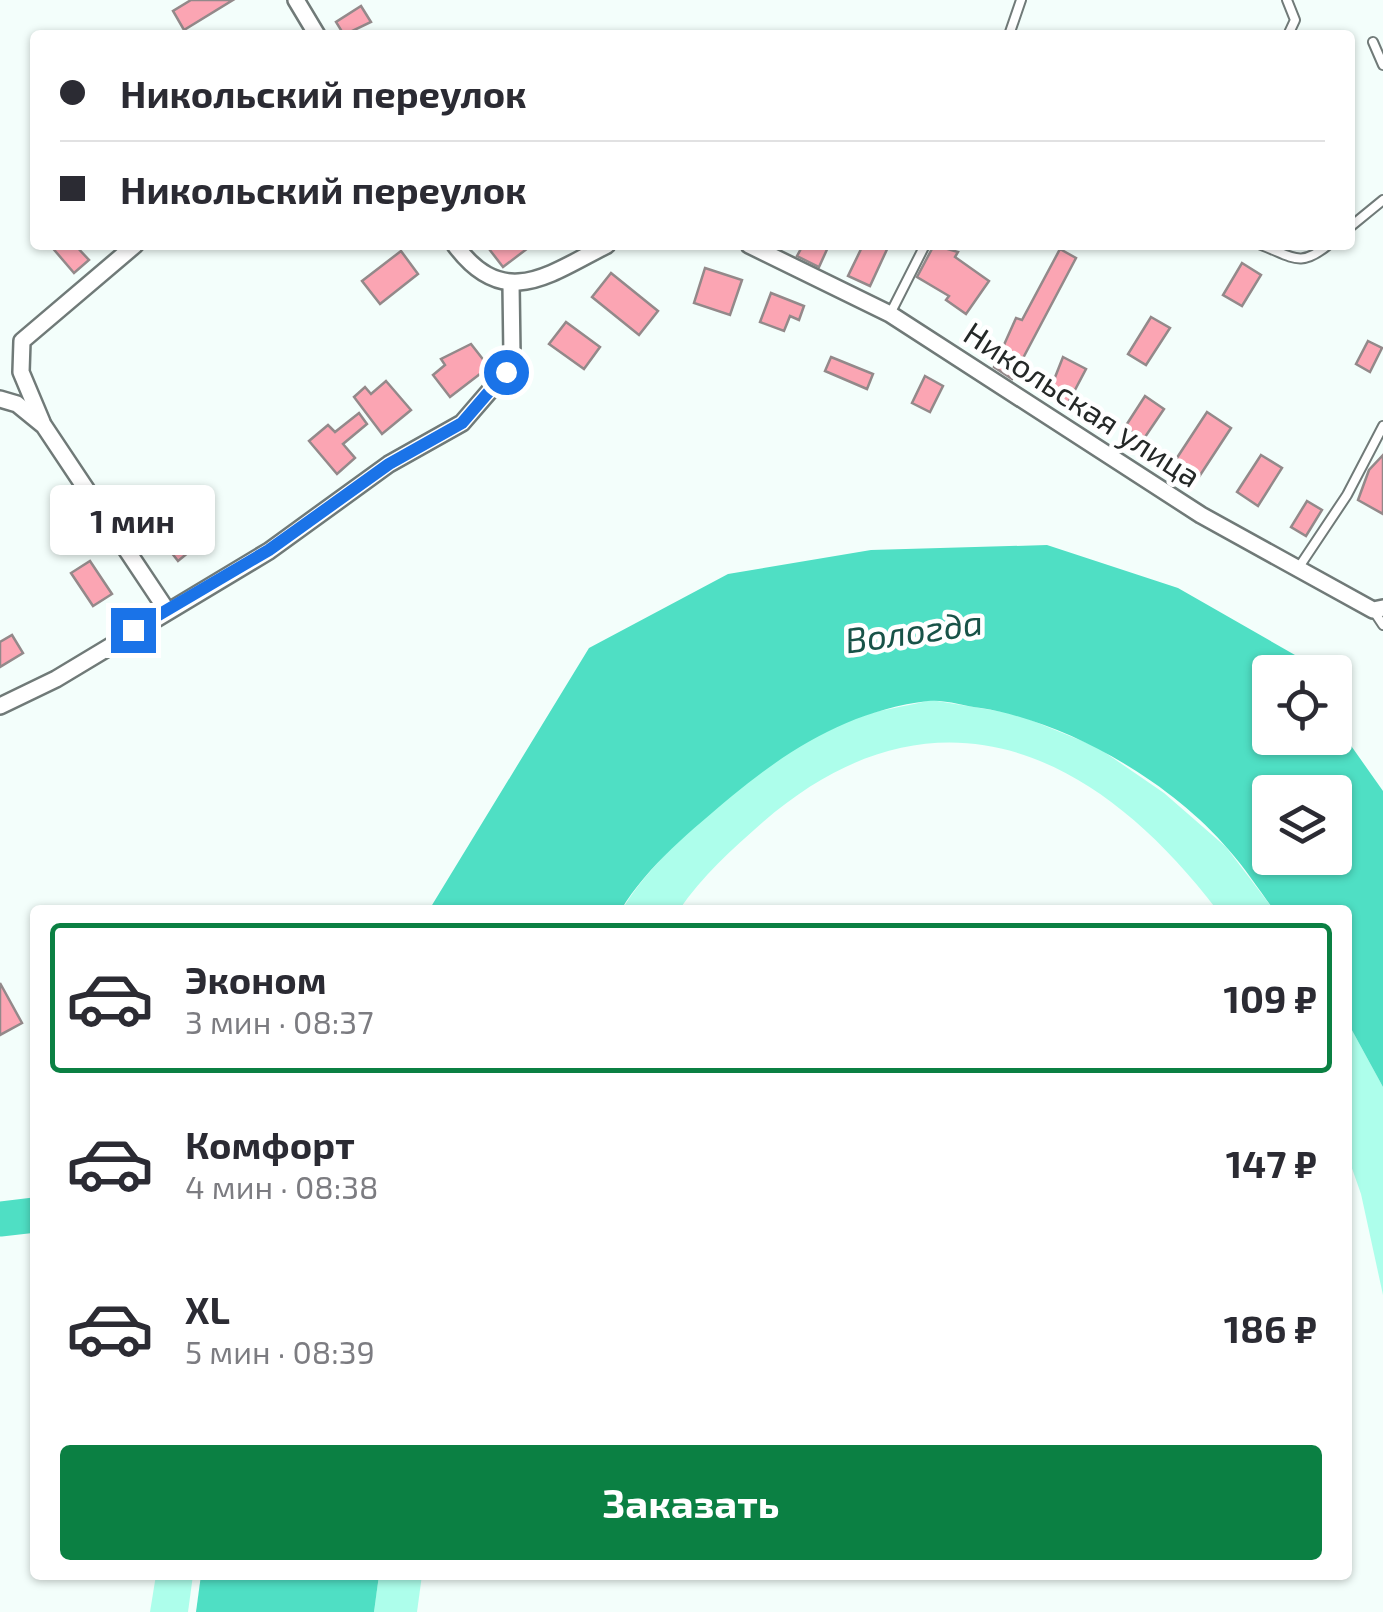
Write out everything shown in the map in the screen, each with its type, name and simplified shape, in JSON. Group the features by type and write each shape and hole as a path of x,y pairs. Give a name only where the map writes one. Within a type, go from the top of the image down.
{"street":[{"path":"296,0 315,30"},
{"path":"129,250 22,340 21,372 44,426 166,608"},
{"path":"460,250 484,278 511,284 539,279 597,250"},
{"name":"Никольская улица","path":"759,250 890,314 1201,516 1297,570 1378,609"},
{"path":"0,706 56,679 166,608 269,550 389,464 462,423 506,372 512,356 511,284"},
{"path":"0,399 17,404 44,426"}],"lane":[{"path":"1011,30 1020,0"},
{"path":"1288,0 1294,20 1290,30"},
{"path":"1372,42 1383,65"},
{"path":"1355,223 1383,200"},
{"path":"890,314 922,250"},
{"path":"1274,250 1301,261 1310,260 1322,250"},
{"path":"1297,570 1347,495 1383,426"},
{"path":"1378,609 1383,625"}],"shaded area":[{"path":"931,700 1016,714 1097,747 1164,793 1226,847 1270,905 1213,905 1169,854 1118,807 1064,772 1008,750 949,743 888,751 826,777 763,822 708,874 682,905 625,905 691,829 757,774 821,733 879,711"},
{"path":"1352,1030 1383,1087 1383,1295 1352,1168"},
{"path":"155,1580 192,1580 188,1612 150,1612"},
{"path":"378,1580 421,1580 417,1612 374,1612"}],"water":[{"name":"Вологда","path":"1047,545 1178,588 1295,655 1252,655 1252,755 1352,755 1352,747 1383,791 1383,1087 1352,1030 1352,905 1270,905 1205,824 1148,779 1082,741 1048,727 1014,715 954,703 928,701 873,713 799,747 687,835 644,878 624,905 432,905 589,648 728,574 871,550"},
{"path":"200,1580 378,1580 374,1612 196,1612"}],"building":[{"path":"191,0 233,0 184,30 173,11"},
{"path":"361,6 371,22 354,30 341,30 336,22"},
{"path":"54,250 80,250 89,260 74,273"},
{"path":"490,250 525,250 503,267"},
{"path":"800,250 827,250 819,267 797,256"},
{"path":"861,250 887,250 870,286 848,276"},
{"path":"931,250 951,250 989,281 966,314 946,300 949,296 917,277"},
{"path":"1059,250 1076,258 1012,379 994,367 1016,318 1022,320"},
{"path":"401,251 418,274 380,304 362,281"},
{"path":"1242,263 1261,275 1242,306 1223,295"},
{"path":"705,268 742,280 730,315 694,303"},
{"path":"611,273 658,311 639,335 592,297"},
{"path":"771,293 804,306 799,320 790,316 784,331 760,322"},
{"path":"1151,317 1170,328 1146,365 1128,354"},
{"path":"566,322 600,347 584,369 549,344"},
{"path":"1368,341 1382,348 1370,372 1356,364"},
{"path":"471,344 489,367 450,397 433,375 445,365 441,359"},
{"path":"831,357 873,374 867,389 825,371"},
{"path":"1063,357 1086,369 1067,405 1048,395"},
{"path":"925,376 943,386 930,412 912,403"},
{"path":"386,381 411,410 382,434 354,397 365,387 371,394"},
{"path":"1145,396 1164,409 1143,440 1125,427"},
{"path":"1207,412 1231,428 1193,486 1169,470"},
{"path":"359,413 367,424 343,444 355,458 337,474 309,441 328,425 335,432"},
{"path":"1261,455 1282,468 1258,506 1237,492"},
{"path":"1383,455 1383,514 1358,500 1369,470"},
{"path":"1307,501 1322,510 1306,536 1291,527"},
{"path":"177,524 195,547 178,561 160,538"},
{"path":"90,561 112,594 93,606 71,573"},
{"path":"12,635 23,653 0,667 0,642"},
{"path":"0,983 22,1023 0,1035"}],"waterway":[{"path":"0,1219 30,1216"}],"route":[{"path":"133,630 269,550 339,504 389,464 462,423 506,372"}]}
